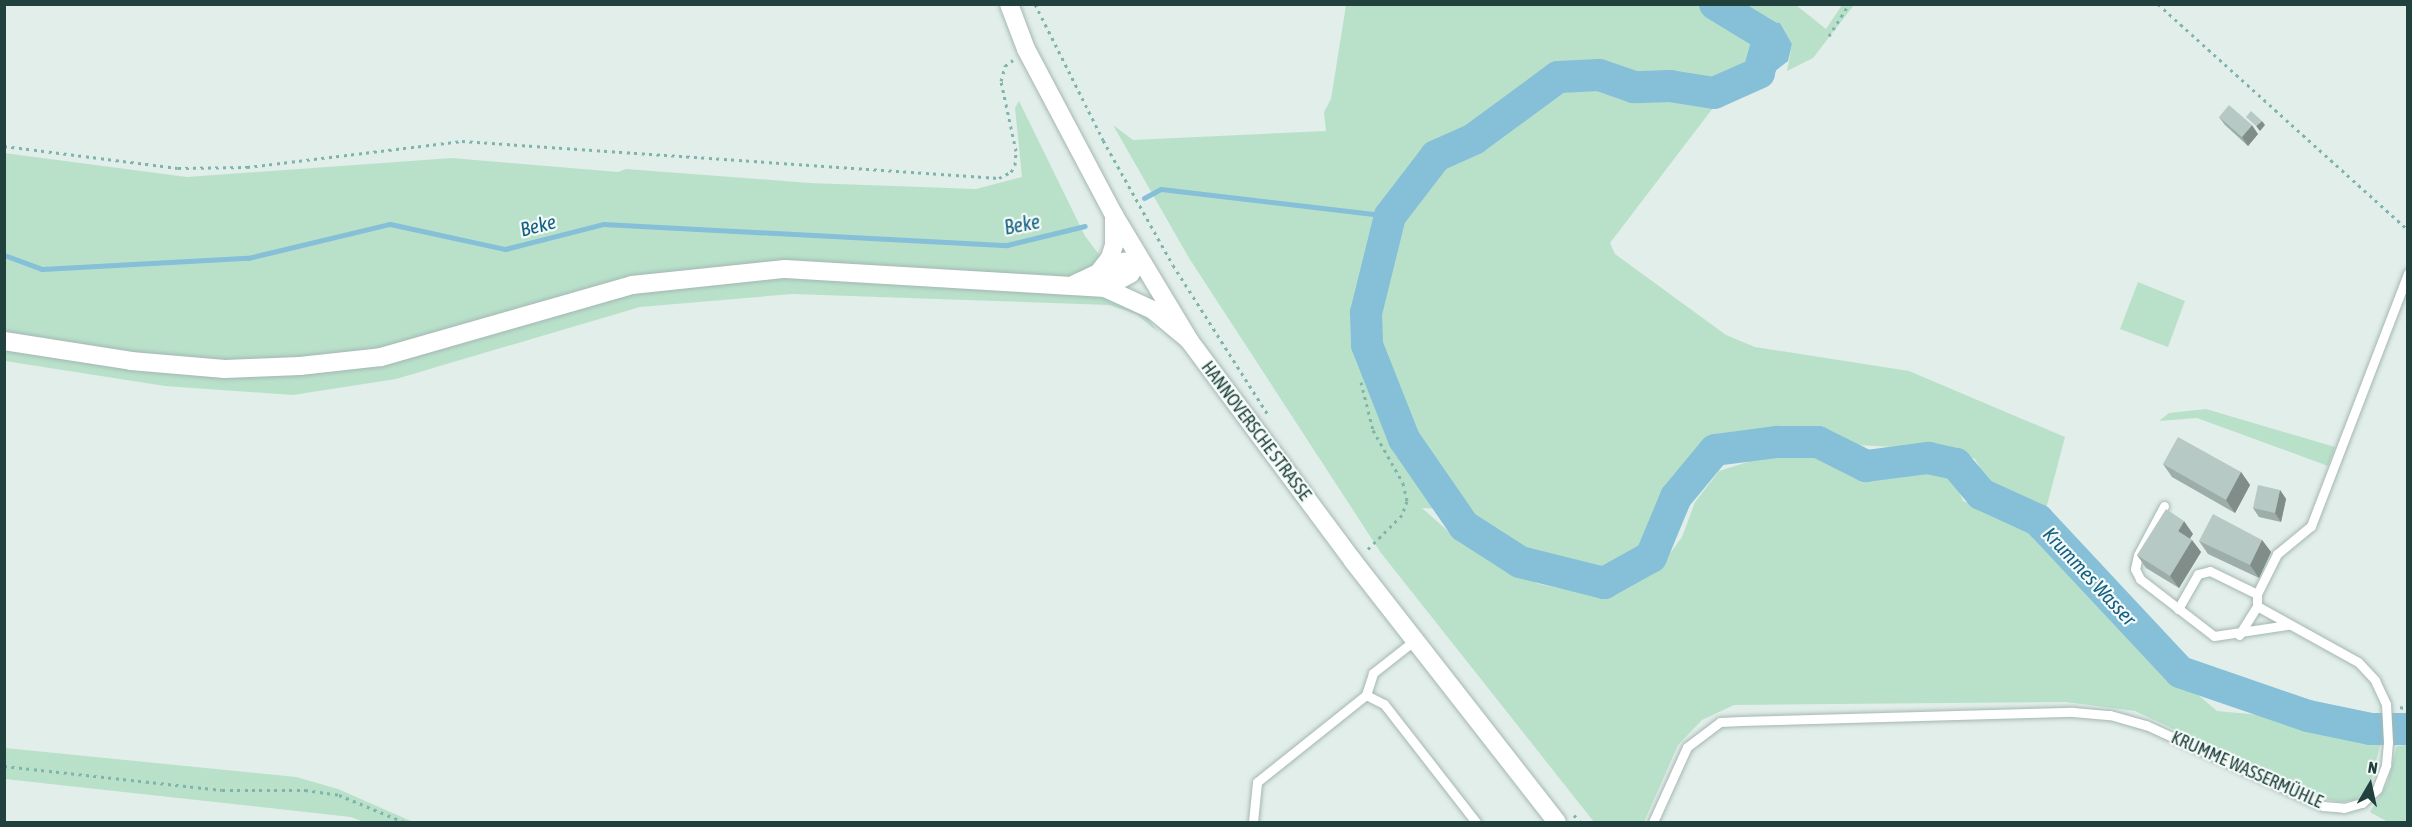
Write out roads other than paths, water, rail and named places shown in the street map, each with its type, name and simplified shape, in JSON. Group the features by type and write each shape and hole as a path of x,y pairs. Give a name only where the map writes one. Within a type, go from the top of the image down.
{"street":[{"name":"HANNOVERSCHE STRASSE","path":"1009,4 1026,50 1114,215 1189,340 1359,556 1415,640 1565,818"},
{"path":"1101,280 1110,258 1114,215"},
{"path":"4,341 131,361 225,369 300,366 381,357 632,285 711,274 784,269 1074,285 1130,274 1140,260"},
{"path":"1101,280 1153,310 1189,340"}],"lane":[{"path":"2239,635 2257,606 2257,594 2277,554 2311,526 2408,273"},
{"path":"2164,506 2138,555 2135,569 2140,579 2164,594 2178,609 2214,636 2239,635 2288,625"},
{"path":"2178,609 2198,574 2210,571 2257,594"},
{"name":"KRUMME WASSERMÜHLE","path":"1653,822 1687,747 1720,722 2073,712 2110,715 2146,724 2323,806 2344,808 2362,803 2377,789 2386,765 2388,723 2386,704 2374,680 2358,662 2257,606"},
{"path":"1253,822 1257,782 1366,695 1373,673 1415,640"},
{"path":"1366,695 1384,704 1476,822"}],"water":[{"path":"1742,13 1757,21 1780,23 1792,44 1788,61 1774,72 1745,66 1757,58 1747,36 1734,26"}],"waterway":[{"name":"Krummes Wasser","path":"1715,4 1769,37 1759,73 1714,93 1670,86 1634,87 1599,75 1558,77 1474,139 1436,156 1390,216 1366,313 1367,345 1404,439 1464,526 1520,562 1604,583 1651,557 1676,497 1715,450 1777,442 1818,442 1866,466 1928,458 1956,464 1981,494 2038,520 2180,672 2308,716 2371,729 2408,729"},
{"name":"Beke","path":"1144,198 1161,189 1390,216"},
{"name":"Beke","path":"4,255 42,269 248,258 390,224 505,249 603,224 1007,245 1085,226"}]}
